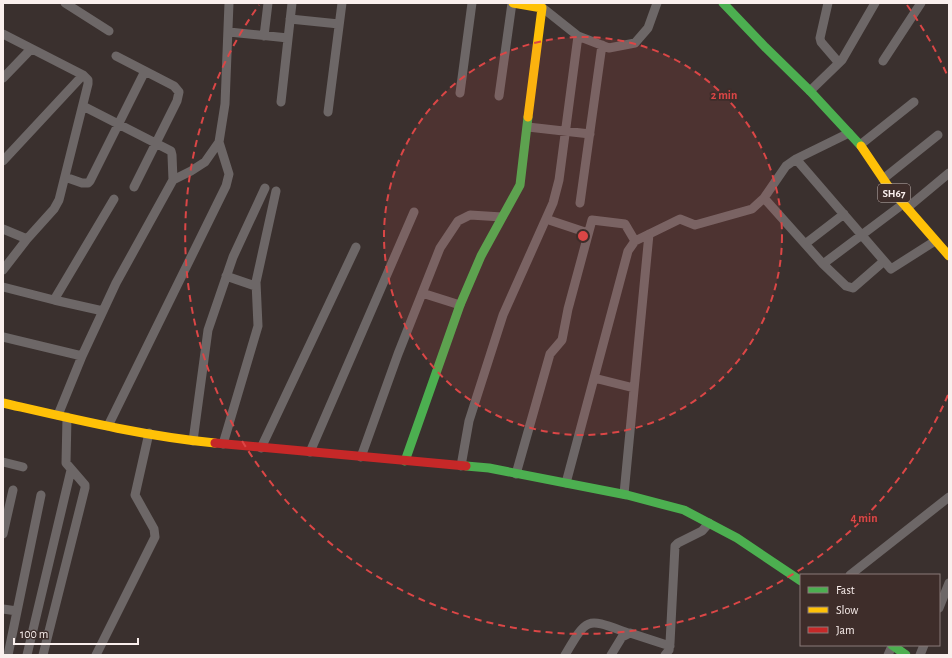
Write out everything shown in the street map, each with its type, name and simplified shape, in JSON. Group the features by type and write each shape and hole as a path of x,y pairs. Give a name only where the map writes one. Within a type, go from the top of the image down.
{"main road":[{"path":"405,461 460,305 481,256 520,185 528,126 539,6 513,3"},
{"name":"SH67","path":"723,3 764,47 810,91 860,145 883,179 949,256"},
{"path":"3,402 108,426 193,441 489,468 624,494 684,510 737,538 800,580"},
{"path":"893,646 906,655"}],"street":[{"path":"66,3 109,31"},
{"path":"173,180 191,172 205,162 219,142 225,104 229,3"},
{"path":"264,36 268,3"},
{"path":"280,102 292,3"},
{"path":"328,112 342,3"},
{"path":"460,93 472,3"},
{"path":"499,96 513,3"},
{"path":"539,6 578,36 609,48 635,43 648,28 657,3"},
{"path":"828,3 820,38 821,42 840,63"},
{"path":"810,91 840,63 846,55 875,3"},
{"path":"883,61 921,3"},
{"path":"290,19 339,24"},
{"path":"229,32 288,38"},
{"path":"3,34 83,75 88,80 61,195 57,204 3,270"},
{"path":"461,466 469,421 503,316 553,203 559,180 578,36"},
{"path":"580,203 602,45"},
{"path":"3,78 31,49"},
{"path":"116,56 174,86 179,92 177,101 134,187"},
{"path":"65,177 82,183 88,183 90,181 145,71"},
{"path":"3,161 83,75"},
{"path":"860,145 914,102"},
{"path":"43,655 85,488 85,485 71,470 66,461 63,416 82,356 116,283 173,180 171,151 83,106"},
{"path":"528,126 590,134"},
{"path":"566,483 628,251 635,240 680,219 695,226 752,209 764,198 786,166 846,130"},
{"path":"883,179 938,135"},
{"path":"108,426 226,186 229,174 219,142"},
{"path":"796,159 891,269 936,241"},
{"path":"823,264 862,234 905,206 949,173"},
{"path":"193,441 206,338 233,257 265,188"},
{"path":"223,444 258,326 255,286 276,191"},
{"path":"764,198 823,264 846,286 853,288 884,261"},
{"path":"54,300 114,199"},
{"path":"310,452 414,212"},
{"path":"805,244 844,214"},
{"path":"361,457 398,354 440,248 458,221 470,215 502,217"},
{"path":"546,219 588,233"},
{"path":"516,474 550,354 562,340 568,309 592,220 625,224 635,240"},
{"path":"3,229 27,239"},
{"path":"624,494 649,234"},
{"path":"261,448 356,247"},
{"path":"226,276 255,286"},
{"path":"3,286 54,300 103,311"},
{"path":"422,293 460,305"},
{"path":"3,337 82,356"},
{"path":"594,378 634,388"},
{"path":"96,655 155,537 154,529 135,494 149,433"},
{"path":"3,462 23,467"},
{"path":"27,655 71,470"},
{"path":"3,534 5,514 13,490"},
{"path":"8,655 41,495"},
{"path":"851,574 949,497"},
{"path":"565,655 579,631 587,624 598,623 633,634 668,652 675,546 678,542 703,530 708,523"},
{"path":"940,606 949,584"},
{"path":"3,609 17,611"},
{"path":"611,655 622,637 628,633"}],"traffic: fast":[{"path":"723,3 810,91 861,146"},
{"path":"405,461 460,305 481,256 520,185 528,117"},
{"path":"466,466 489,468 627,495 684,510 737,538 800,580"},
{"path":"893,646 906,655"}],"traffic: slow":[{"path":"513,3 542,8 528,117"},
{"path":"861,146 888,186 949,256"},
{"path":"3,403 82,421 161,436 215,443"}],"traffic: jam":[{"path":"215,443 466,466"}]}
